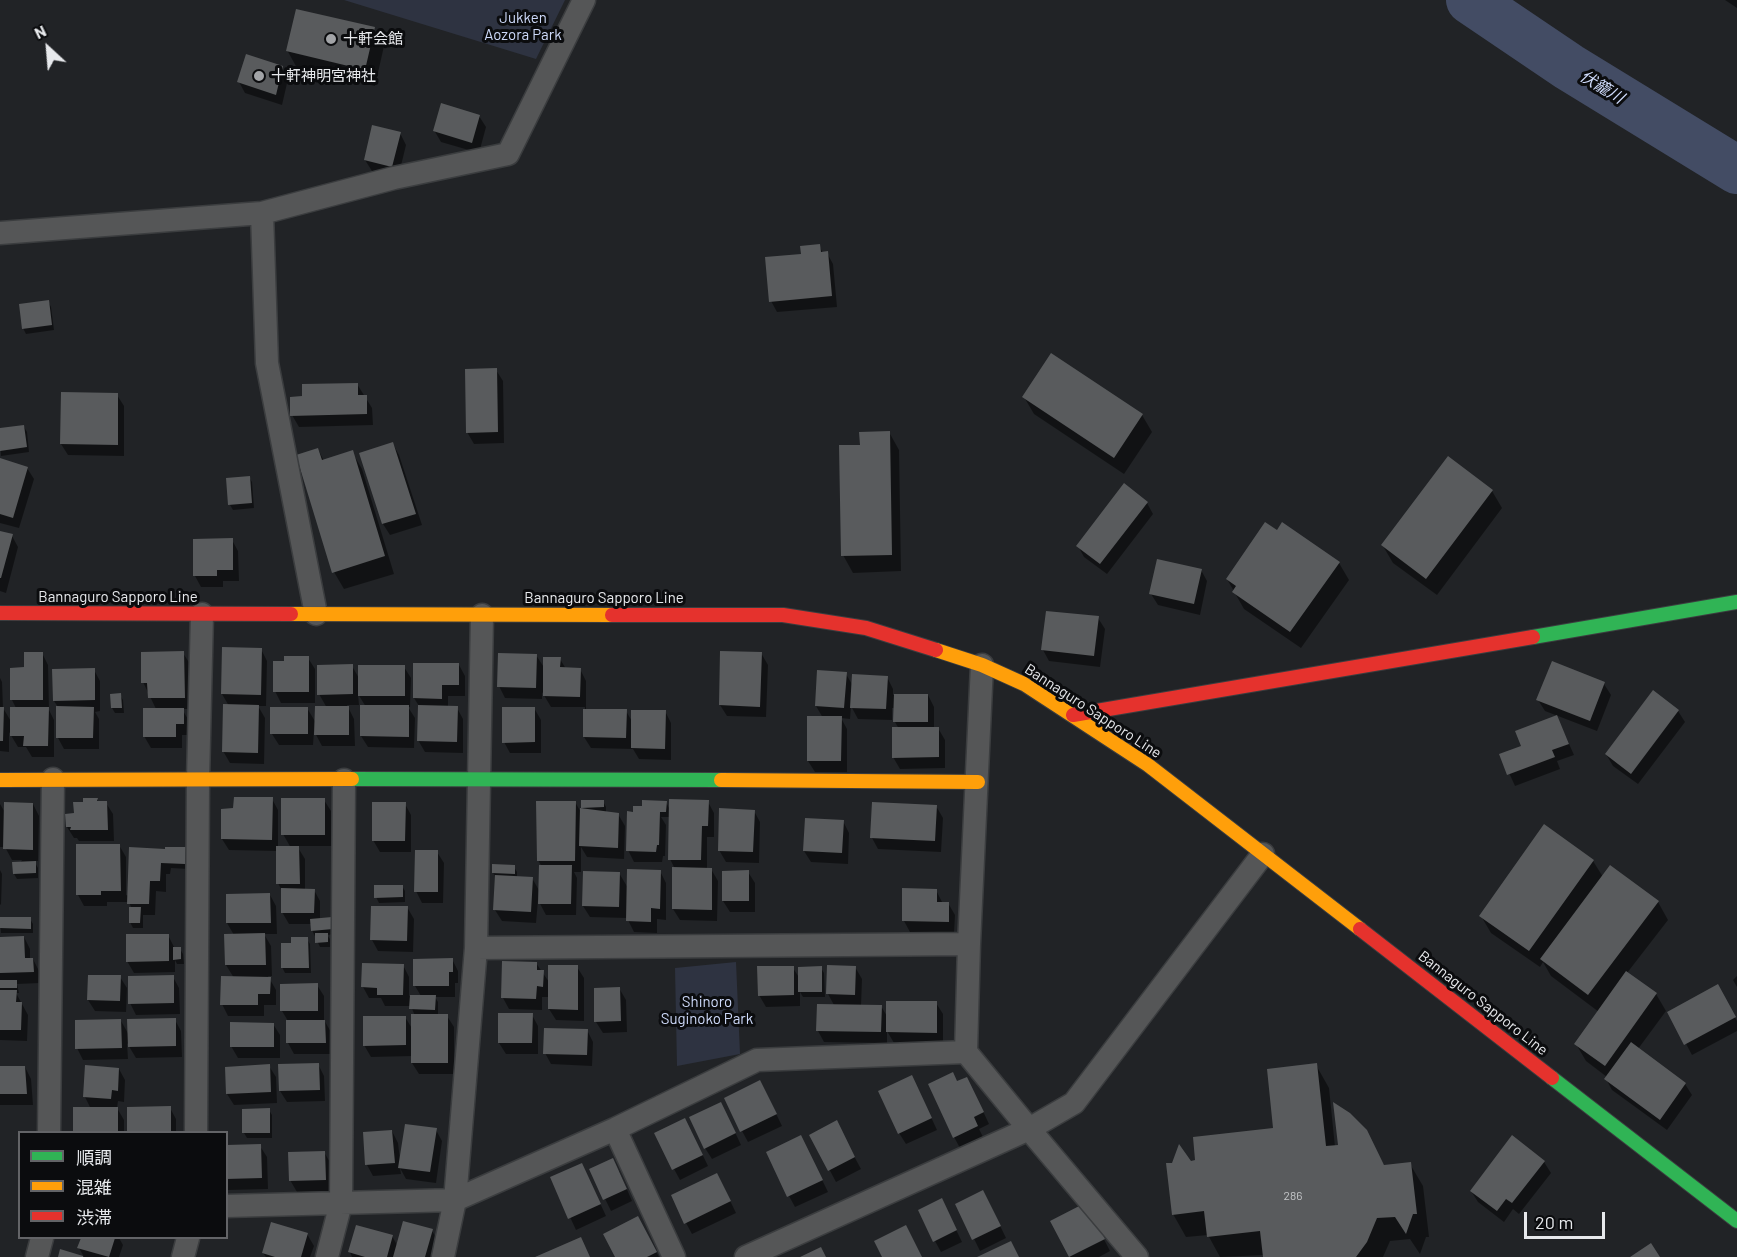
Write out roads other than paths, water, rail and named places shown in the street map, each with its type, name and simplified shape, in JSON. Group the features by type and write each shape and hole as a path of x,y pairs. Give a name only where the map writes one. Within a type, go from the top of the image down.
{"main road":[{"path":"1073,715 1737,602"},
{"name":"Bannaguro Sapporo Line","path":"0,613 783,615 866,628 982,664 1024,684 1148,765 1737,1221"},
{"path":"0,780 479,778 978,782"}],"street":[{"path":"0,232 262,213 394,178 508,154 584,0"},
{"path":"262,213 267,363 316,614"},
{"path":"196,1131 198,780 202,614"},
{"path":"442,1257 455,1200 476,948 482,615"},
{"path":"982,664 966,1052 1137,1257"},
{"path":"49,1131 53,779"},
{"path":"327,1257 341,1203 344,780"},
{"path":"746,1257 1029,1129 1074,1103 1263,854"},
{"path":"476,948 969,944"},
{"path":"228,1206 455,1200 615,1129 757,1060 966,1052"},
{"path":"615,1129 674,1257"},
{"path":"37,1257 42,1239"},
{"path":"183,1257 188,1239"}],"waterway":[{"name":"伏籠川","path":"1470,0 1569,67 1737,170"}],"place":[{"name":"十軒会館","path":"331,39"},
{"name":"十軒神明宮神社","path":"259,76"}],"park label":[{"name":"Jukken Aozora Park","path":"523,26"},
{"name":"Shinoro Suginoko Park","path":"707,1010"}]}
